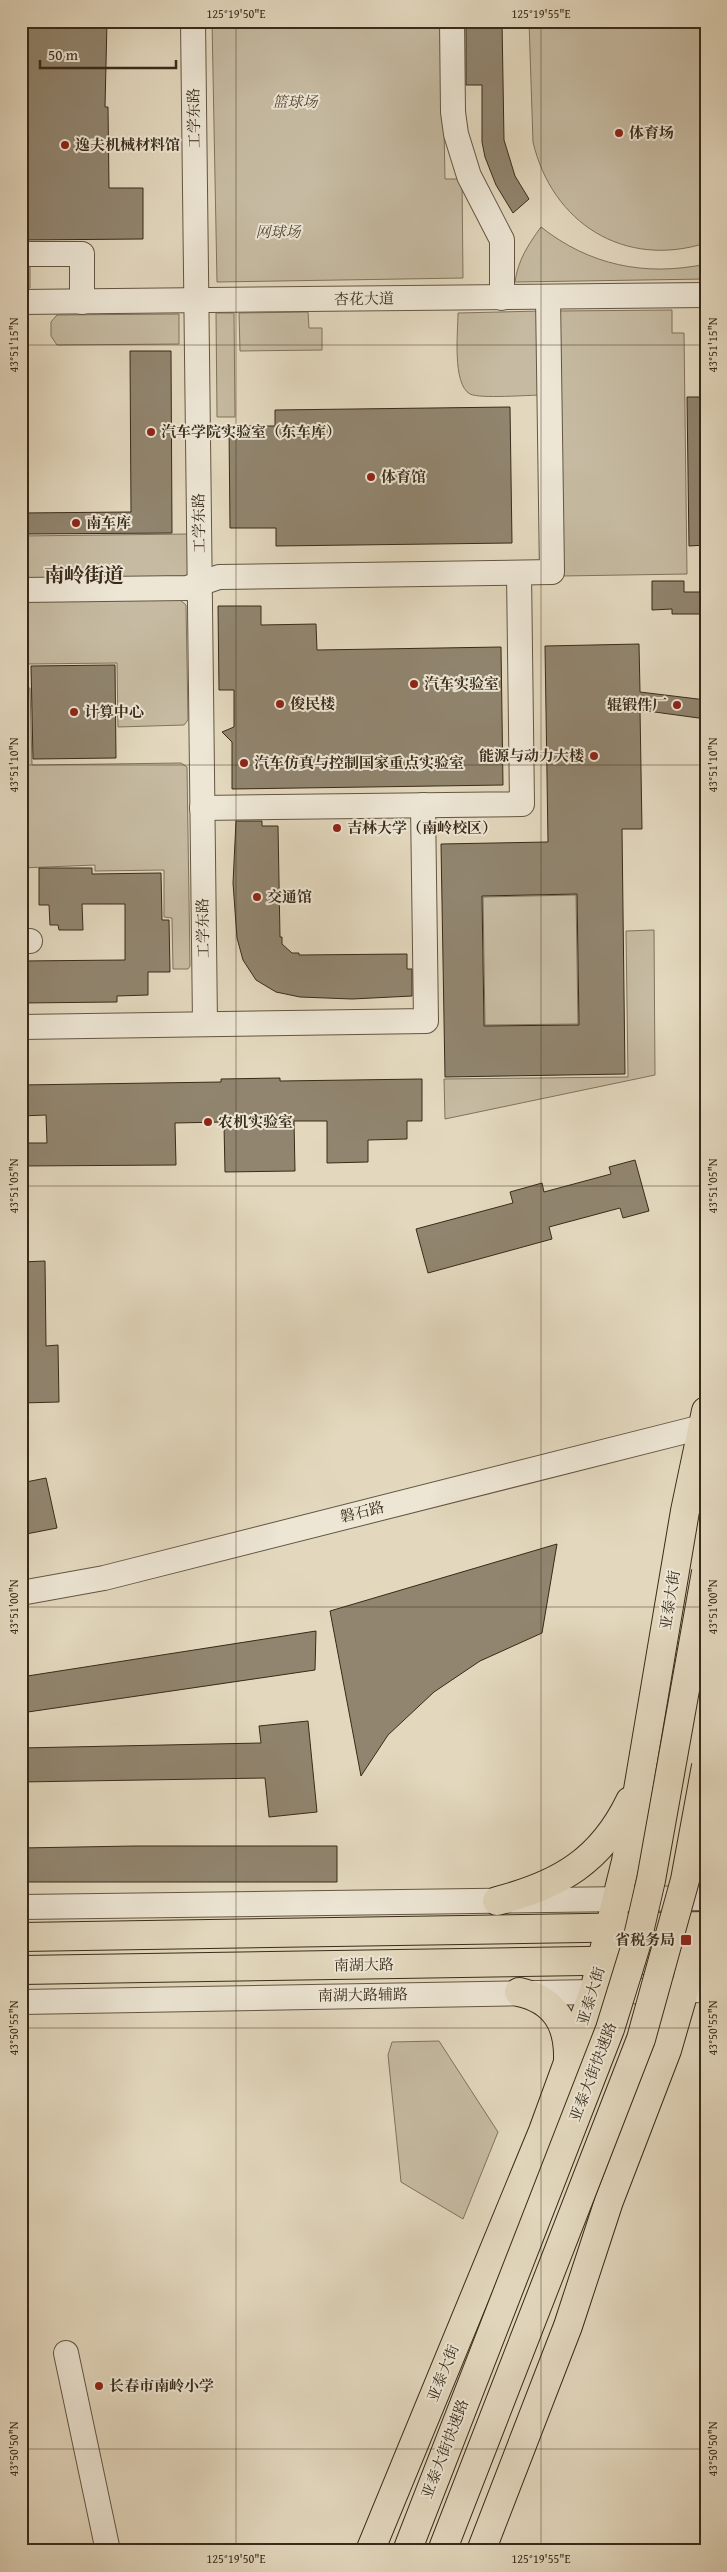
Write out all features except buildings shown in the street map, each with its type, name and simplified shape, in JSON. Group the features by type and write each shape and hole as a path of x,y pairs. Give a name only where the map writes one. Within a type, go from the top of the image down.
{"main road":[{"name":"亚泰大街","path":"370,2551 543,2131 594,1992 618,1899 641,1777 685,1512 704,1419"},
{"name":"亚泰大街快速路","path":"407,2551 610,2029 636,1945 670,1782 706,1572"},
{"path":"442,2551 641,2039 686,1880 706,1766"},
{"path":"497,1900 525,1894 548,1884 569,1874 586,1860 602,1846 616,1827 641,1777"},
{"path":"21,1937 611,1928 704,1920 696,1990 667,2050 609,2201 568,2326 481,2551"},
{"name":"南湖大路","path":"21,1970 700,1959"},
{"path":"519,1992 544,2000 558,2016 567,2038 567,2066"}],"street":[{"name":"工学东路","path":"193,21 204,1024"},
{"path":"452,21 453,112 456,134 469,176 502,240 502,298"},
{"path":"21,254 82,254 82,302"},
{"name":"杏花大道","path":"21,302 706,295"},
{"path":"21,590 187,588 219,577 552,572 548,297"},
{"path":"202,808 522,804 519,573"},
{"path":"21,1027 426,1020 422,805"},
{"name":"磐石路","path":"21,1593 104,1578 704,1419"},
{"path":"21,1907 706,1898"},
{"name":"南湖大路辅路","path":"21,2002 696,1990"},
{"path":"66,2353 108,2551"}],"path":[{"path":"21,657 25,660 25,683 21,683"}],"green space":[{"name":"篮球场","path":"212,21 442,21 445,179 462,179 463,278 217,282"},
{"name":"体育场","path":"529,21 706,21 706,243 676,249 647,250 620,244 596,233 574,216 557,196 543,171 533,142"},
{"path":"541,227 578,251 619,265 661,269 706,264 706,279 515,282 518,267 524,253"},
{"path":"21,261 30,261 30,288 21,289"},
{"path":"672,310 672,333 684,333 687,574 562,576 558,311"},
{"path":"542,311 543,395 494,397 470,394 464,388 458,369 458,313"},
{"path":"308,312 309,328 322,328 322,350 240,351 239,313"},
{"path":"216,313 234,313 235,417 217,417"},
{"path":"179,314 179,344 57,345 51,336 51,322 57,315"},
{"path":"189,534 188,576 21,579 21,536"},
{"path":"180,600 186,605 188,720 184,725 118,727 117,663 27,664 27,656 21,652 21,601"},
{"path":"21,688 30,688 32,765 181,763 187,767 190,966 188,969 173,969 172,918 164,917 164,870 95,871 95,865 21,868"},
{"path":"576,895 578,1024 485,1025 483,897"},
{"path":"654,930 655,1075 445,1119 444,1079 628,1077 626,931"},
{"path":"439,2041 498,2132 463,2219 401,2182 388,2055 392,2042"}],"place":[{"name":"体育场","path":"619,133"},
{"name":"逸夫机械材料馆","path":"65,145"},
{"name":"汽车学院实验室（东车库）","path":"151,432"},
{"name":"体育馆","path":"371,477"},
{"name":"南车库","path":"76,523"},
{"name":"汽车实验室","path":"414,684"},
{"name":"俊民楼","path":"280,704"},
{"name":"辊锻件厂","path":"677,705"},
{"name":"计算中心","path":"74,712"},
{"name":"能源与动力大楼","path":"594,756"},
{"name":"汽车仿真与控制国家重点实验室","path":"244,763"},
{"name":"吉林大学（南岭校区）","path":"337,828"},
{"name":"交通馆","path":"257,897"},
{"name":"农机实验室","path":"208,1122"},
{"name":"省税务局","path":"686,1940"},
{"name":"长春市南岭小学","path":"99,2386"}],"district":[{"name":"南岭街道","path":"84,575"}],"park label":[{"name":"网球场","path":"278,232"}]}
